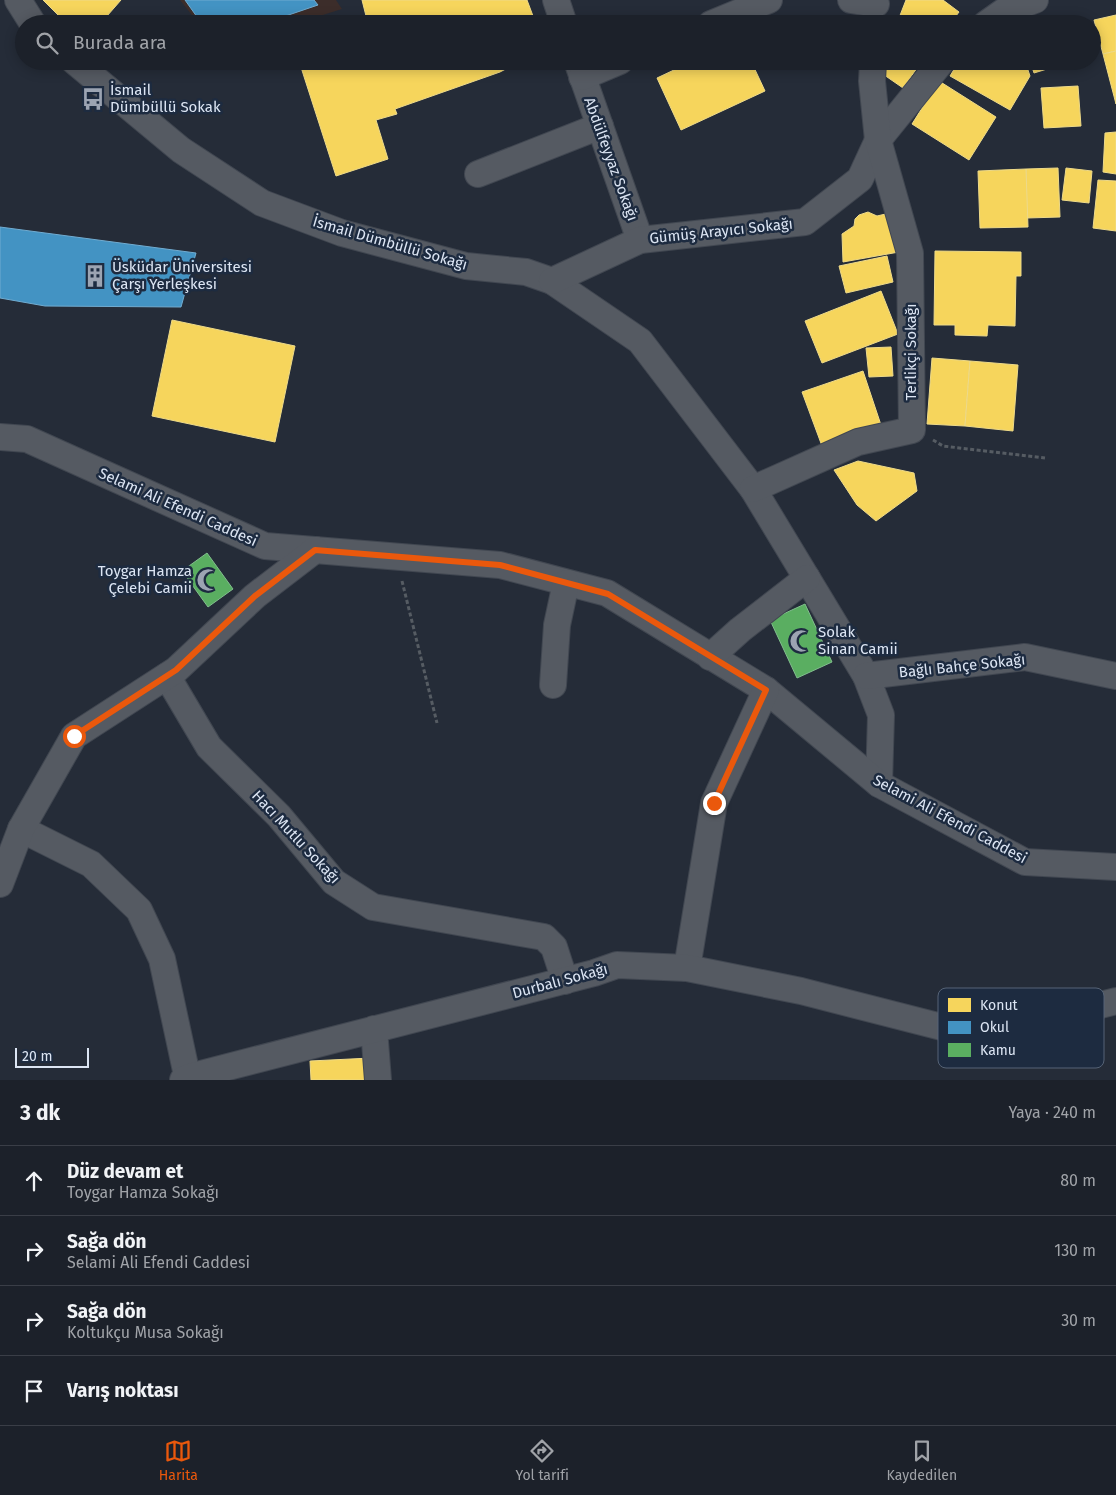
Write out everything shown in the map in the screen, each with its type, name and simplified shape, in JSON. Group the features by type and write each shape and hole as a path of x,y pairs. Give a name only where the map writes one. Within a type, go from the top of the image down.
{"street":[{"path":"18,0 27,15"},
{"path":"556,0 561,15"},
{"path":"733,15 769,0"},
{"path":"999,15 1035,0"},
{"name":"İsmail Dümbüllü Sokağı","path":"85,70 181,150 262,202 329,229 352,236 466,266 526,272 552,281 640,341 752,489 866,676 881,715 879,784"},
{"name":"Abdülfeyyaz Sokağı","path":"579,70 640,240"},
{"name":"Terlikçi Sokağı","path":"873,70 878,140 910,253 912,430"},
{"name":"Gümüş Arayıcı Sokağı","path":"552,281 640,240 805,222 860,180 878,140 935,70"},
{"path":"478,174 600,126"},
{"path":"752,489 858,442 912,430"},
{"name":"Selami Ali Efendi Caddesi","path":"0,437 27,439 265,546 500,565 608,594 766,690 879,784 1025,862 1116,867"},
{"path":"0,884 21,829 74,736 176,670 255,596 315,550"},
{"path":"710,657 740,630 807,578"},
{"path":"553,686 557,625 566,582"},
{"name":"Bağlı Bahçe Sokağı","path":"866,676 1025,657 1116,676"},
{"name":"Hacı Mutlu Sokağı","path":"167,676 209,748 279,816 334,882 373,907 544,936 554,947 564,981"},
{"path":"687,968 714,803 766,690"},
{"path":"21,829 92,864 139,910 162,958 187,1079"},
{"name":"Durbalı Sokağı","path":"187,1079 564,981 617,965 687,968 801,991 938,1026"},
{"path":"374,1029 378,1080"}],"path":[{"path":"912,430 943,446 1045,458"},
{"path":"396,556 437,723"}],"shaded area":[{"path":"180,0 336,0 342,9 323,15 192,15"}],"building: Konut":[{"path":"43,0 121,0 108,15 58,15"},
{"path":"362,0 527,0 533,15 366,15"},
{"path":"906,0 943,0 959,12 957,15 900,15"},
{"path":"1116,15 1116,51 1103,54 1101,46 1101,18"},
{"path":"1116,51 1116,104 1103,54"},
{"path":"302,70 504,70 395,109 397,114 376,120 388,159 336,176"},
{"path":"674,70 755,70 765,91 681,130 657,78"},
{"path":"877,70 916,70 903,88"},
{"path":"954,70 1028,70 1030,76 1010,110 950,76"},
{"path":"1033,70 1044,70 1034,73"},
{"path":"939,81 996,117 969,160 912,124"},
{"path":"1078,86 1081,126 1044,128 1041,88"},
{"path":"1116,132 1116,174 1103,172 1105,133"},
{"path":"1058,168 1060,217 1027,218 1026,169"},
{"path":"1066,168 1092,171 1089,203 1062,200"},
{"path":"1026,169 1028,227 980,228 978,171"},
{"path":"1098,180 1116,181 1116,231 1093,228"},
{"path":"868,212 877,216 894,212 899,252 843,262 842,234 854,226 855,219 859,215"},
{"path":"935,251 1021,252 1021,276 1016,276 1015,326 988,325 987,336 955,335 955,325 934,325"},
{"path":"887,256 893,282 846,293 839,266"},
{"path":"881,291 898,334 822,363 805,321"},
{"path":"172,320 295,346 275,442 152,416"},
{"path":"891,347 893,376 869,377 866,348"},
{"path":"932,358 970,361 965,426 927,424"},
{"path":"970,361 1018,365 1013,431 965,426"},
{"path":"863,371 881,425 822,446 802,392"},
{"path":"858,461 914,473 917,491 876,521 857,505 834,470"},
{"path":"371,1058 372,1080 311,1080 310,1061"}],"building: Okul":[{"path":"185,0 314,0 318,5 289,15 196,15"},
{"name":"Üsküdar Üniversitesi Çarşı Yerleşkesi","path":"0,227 196,253 181,307 45,306 0,298"}],"building: Kamu":[{"name":"Toygar Hamza Çelebi Camii","path":"207,553 233,589 208,607 182,571"},
{"name":"Solak Sinan Camii","path":"805,604 832,662 797,678 770,620"}],"place":[{"name":"İsmail Dümbüllü Sokak","path":"93,99"},
{"name":"Üsküdar Üniversitesi Çarşı Yerleşkesi","path":"95,276"},
{"name":"Toygar Hamza Çelebi Camii","path":"208,580"},
{"name":"Solak Sinan Camii","path":"801,641"}],"route":[{"path":"74,736 176,670 255,596 315,550 500,565 608,594 766,690 714,803"}]}
